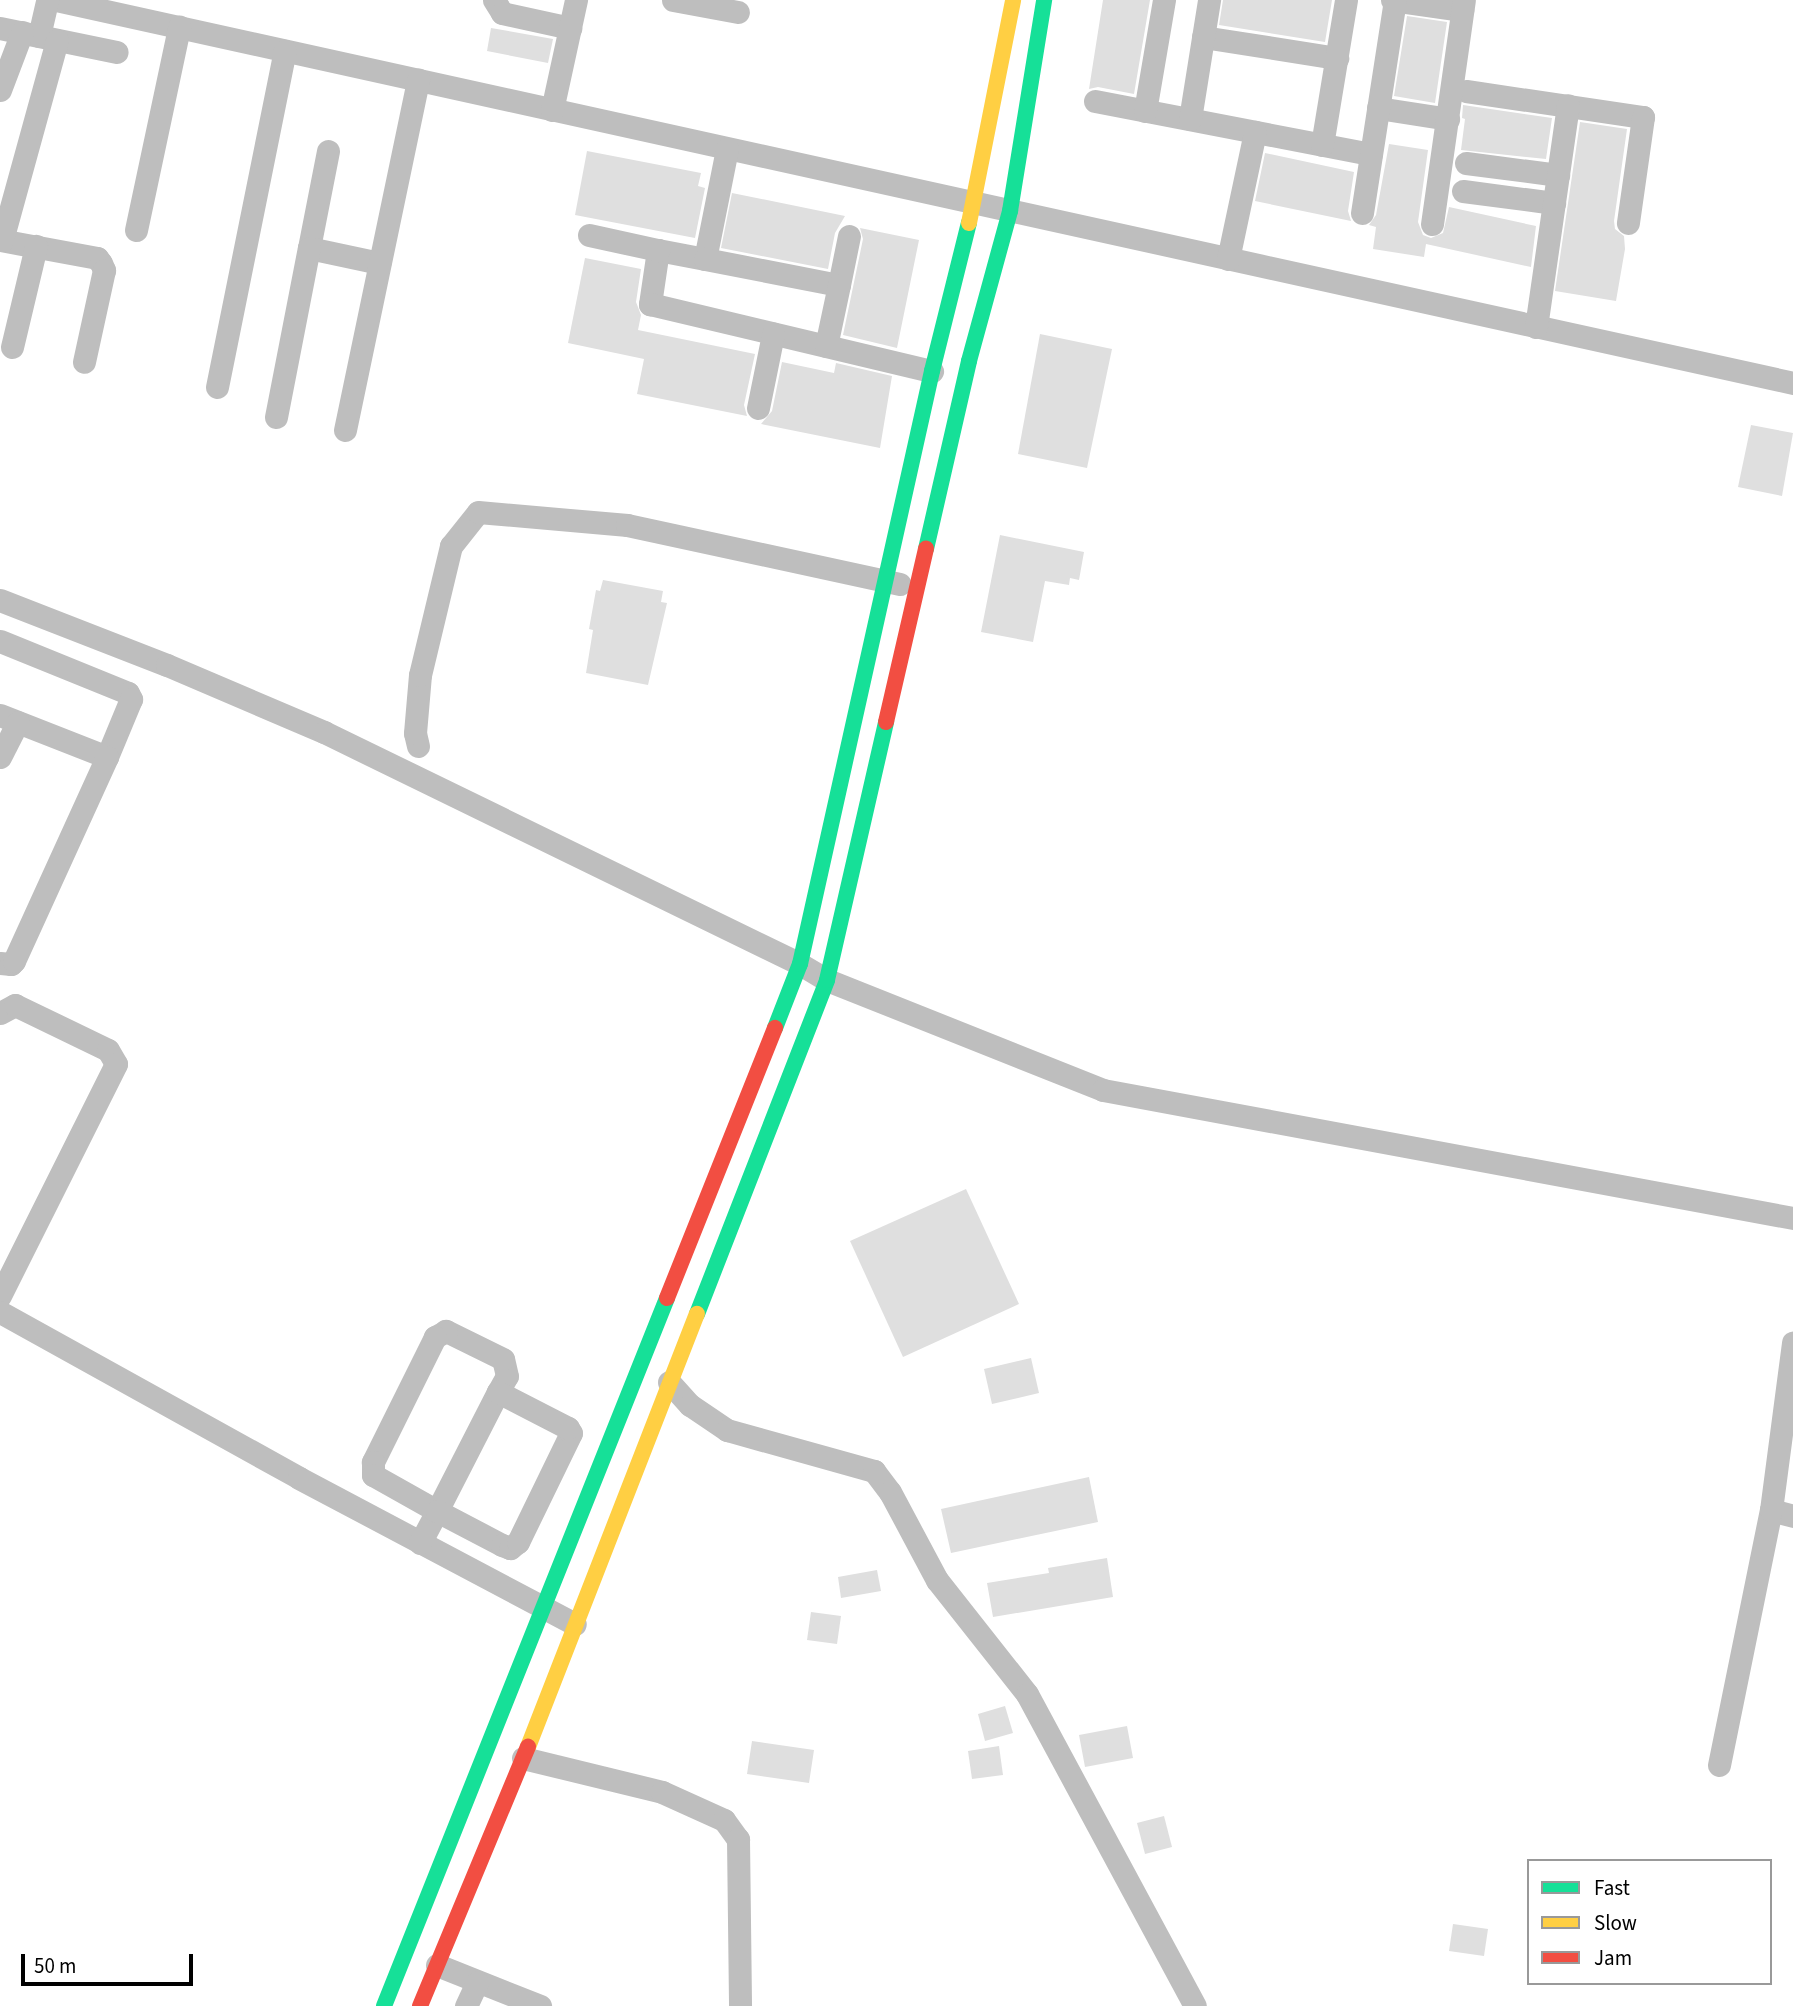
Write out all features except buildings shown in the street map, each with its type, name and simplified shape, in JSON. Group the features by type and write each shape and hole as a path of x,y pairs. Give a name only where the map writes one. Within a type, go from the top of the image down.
{"street":[{"path":"0,90 47,0"},
{"path":"56,0 1793,383"},
{"path":"494,0 502,13 570,28"},
{"path":"552,110 576,0"},
{"path":"675,0 738,12"},
{"path":"384,2006 800,964 932,370 974,203 1013,0"},
{"path":"420,2006 523,1758 827,980 969,361 1010,211 1044,0"},
{"path":"1145,111 1164,0"},
{"path":"1190,119 1209,0"},
{"path":"1322,145 1346,0"},
{"path":"1362,213 1393,0 1463,5 1432,224"},
{"path":"136,230 179,27"},
{"path":"29,34 117,52"},
{"path":"29,34 1,240 97,258 102,263 104,270 84,362"},
{"path":"1203,37 1337,58"},
{"path":"217,387 285,51"},
{"path":"345,430 418,80"},
{"path":"1466,91 1643,117 1628,223"},
{"path":"1095,101 1371,154"},
{"path":"1536,327 1568,104"},
{"path":"1378,108 1448,119"},
{"path":"1228,259 1255,132"},
{"path":"705,258 727,149"},
{"path":"276,417 328,150"},
{"path":"1466,163 1558,175"},
{"path":"1463,191 1554,203"},
{"path":"589,235 839,285"},
{"path":"826,346 849,236"},
{"path":"12,347 36,246"},
{"path":"309,248 379,263"},
{"path":"657,250 648,300 652,307 932,370"},
{"path":"758,408 773,334"},
{"path":"418,746 415,733 420,675 451,546 478,512 627,525 887,582 917,586"},
{"path":"0,600 324,732 800,964 827,980 1103,1090 1793,1218"},
{"path":"0,641 128,693 130,706 14,961 11,964 0,963"},
{"path":"0,757 9,719 107,757"},
{"path":"0,1013 15,1005 108,1050 116,1064 6,1268 0,1296"},
{"path":"0,1312 420,1543 575,1624"},
{"path":"420,1543 437,1511 498,1392 507,1376 503,1359 446,1331 435,1337 372,1469 377,1479 437,1511 510,1548 518,1542 571,1433 568,1428 498,1392"},
{"path":"1719,1765 1782,1513 1793,1342"},
{"path":"669,1382 690,1405 727,1430 874,1471 890,1492 937,1580 1027,1694 1195,2006"},
{"path":"523,1758 662,1792 724,1821 738,1839 740,2006"},
{"path":"437,1965 540,2006"},
{"path":"466,2006 477,1982"}],"traffic: fast":[{"path":"926,549 969,361 1010,211 1044,0"},
{"path":"775,1028 800,964 932,371 969,223"},
{"path":"697,1314 827,980 886,722"},
{"path":"384,2006 667,1298"}],"traffic: slow":[{"path":"969,223 1013,0"},
{"path":"528,1747 697,1314"}],"traffic: jam":[{"path":"886,722 926,549"},
{"path":"667,1298 775,1028"},
{"path":"420,2006 528,1747"}]}
